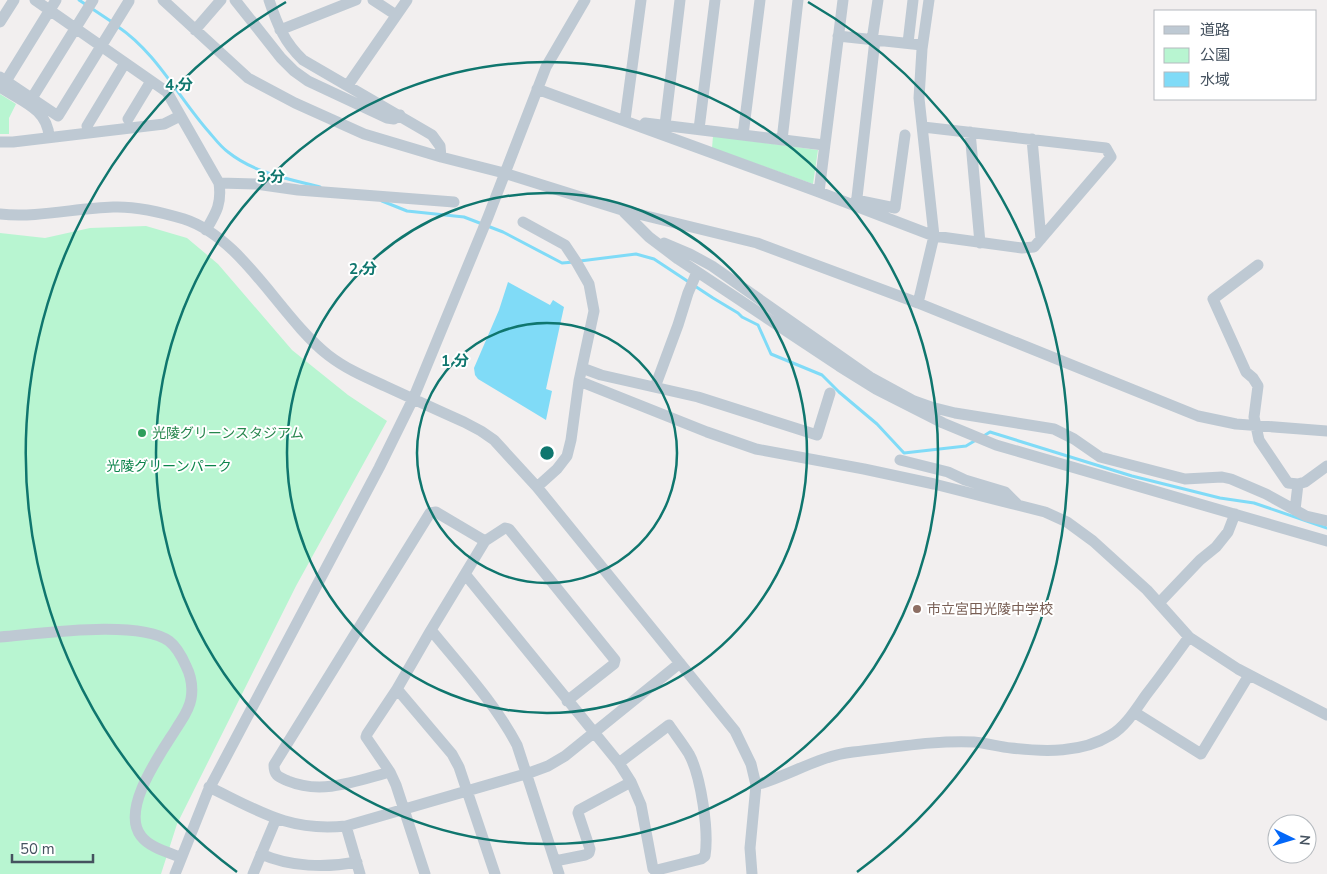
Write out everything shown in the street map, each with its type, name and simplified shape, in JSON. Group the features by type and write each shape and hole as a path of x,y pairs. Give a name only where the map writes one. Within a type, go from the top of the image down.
{"street":[{"path":"0,22 14,0"},
{"path":"35,0 167,92 219,183 221,197 217,211 206,230"},
{"path":"2,82 56,0"},
{"path":"32,98 93,0"},
{"path":"163,0 248,78 295,103 364,134 441,158 504,173 622,210 757,243 918,303 1198,416 1236,424 1327,431"},
{"path":"194,30 220,0"},
{"path":"235,0 281,58 308,81 387,118 394,119 400,115"},
{"path":"269,0 280,30 292,49 303,60 432,135 440,146 441,158"},
{"path":"280,30 356,0"},
{"path":"373,0 396,15"},
{"path":"348,85 407,0"},
{"path":"175,874 180,857 209,788 379,468 413,399 488,216 537,89 554,52 585,0"},
{"path":"626,120 641,0"},
{"path":"664,125 680,0"},
{"path":"699,130 715,0"},
{"path":"743,135 760,0"},
{"path":"782,140 798,0"},
{"path":"819,192 842,0"},
{"path":"856,203 878,0"},
{"path":"908,43 913,0"},
{"path":"918,303 934,236 919,98 922,45 929,0"},
{"path":"2,82 32,98 58,116 129,1"},
{"path":"838,36 922,45"},
{"path":"87,126 126,63"},
{"path":"128,120 151,81"},
{"path":"2,82 45,119 49,128 49,138"},
{"path":"537,89 819,192 856,203 934,236 1022,248 1034,248 1111,157 1106,148 923,126"},
{"path":"0,142 164,124 180,116"},
{"path":"626,120 824,145"},
{"path":"970,132 980,243"},
{"path":"856,203 896,208 906,134"},
{"path":"1032,139 1041,239"},
{"path":"219,183 256,184 298,190 454,202"},
{"path":"0,214 68,212 113,207 135,208 186,220 206,230 231,249 299,327 329,356 347,368 481,430 494,440 537,487 735,731 750,764 756,785 750,848 752,874"},
{"path":"622,210 649,237 697,272 869,385 943,423 996,445 1327,541"},
{"path":"523,222 565,245 589,284 594,311 579,381 571,440 566,456 557,468 537,487"},
{"path":"649,237 690,254 712,266 870,377 914,401 955,413 1054,429 1074,439 1100,457 1185,479 1230,478 1266,494 1306,516 1327,521"},
{"path":"1258,266 1213,299 1246,372 1258,386 1254,416 1259,440 1288,483 1298,484 1305,482 1327,466"},
{"path":"655,387 690,286 697,272"},
{"path":"582,368 601,375 698,397 817,435 830,393"},
{"path":"579,381 707,432 756,449 873,470 1045,512 1067,522 1093,541 1147,590 1189,637 1249,675 1327,715"},
{"path":"900,460 948,472 964,480 1005,492 1018,505"},
{"path":"1295,510 1298,484"},
{"path":"390,772 334,787 317,787 296,784 276,776 274,765 430,513 436,512 442,515 485,541"},
{"path":"1159,603 1200,560 1216,547 1228,532 1235,514"},
{"path":"426,874 390,772 366,737 397,689 485,541 505,528 509,529 615,660 614,664 567,701"},
{"path":"465,574 619,763 631,782 641,805 653,869 657,870 701,859 705,856 703,800 697,775 689,754 669,725 619,763"},
{"path":"0,637 76,630 143,632 170,642 180,653 191,676 192,698 187,712 144,782 135,809 135,824 140,835 150,844 180,857"},
{"path":"431,630 500,715 517,745 559,874"},
{"path":"756,785 775,780 822,759 850,753 952,742 975,742 1011,748 1047,750 1073,749 1093,744 1112,734 1134,712 1189,637"},
{"path":"209,788 276,819 306,827 346,826 466,792 548,766 565,756 680,663"},
{"path":"1134,712 1201,754 1249,675"},
{"path":"397,689 452,754 459,767 495,874"},
{"path":"555,861 589,853 590,849 578,813 580,810 631,782"},
{"path":"253,874 276,819"},
{"path":"346,826 360,874"},
{"path":"261,854 287,862 310,865 339,866 357,862"}],"green space":[{"path":"0,94 16,104 9,118 9,134 0,134"},
{"path":"713,136 818,150 813,184 712,148"},
{"name":"光陵グリーンパーク","path":"146,226 187,238 218,264 292,350 348,395 387,421 296,586 177,824 161,874 0,874 0,233 45,238 90,228"}],"water":[{"path":"508,282 550,305 553,300 564,307 546,389 552,391 546,420 478,379 475,375 474,368 499,310"}],"waterway":[{"path":"79,0 112,22"},
{"path":"117,26 156,62 198,119 225,150 260,170 320,187"},
{"path":"382,201 407,211 464,217 503,232 562,263 574,262"},
{"path":"580,261 636,254 654,259 742,317 758,325 771,354 822,375 877,424 904,453 966,446 976,440"},
{"path":"982,437 990,432 1132,476 1220,498 1254,503 1327,528"}],"place":[{"name":"光陵グリーンスタジアム","path":"142,433"},
{"name":"市立宮田光陵中学校","path":"917,609"}]}
